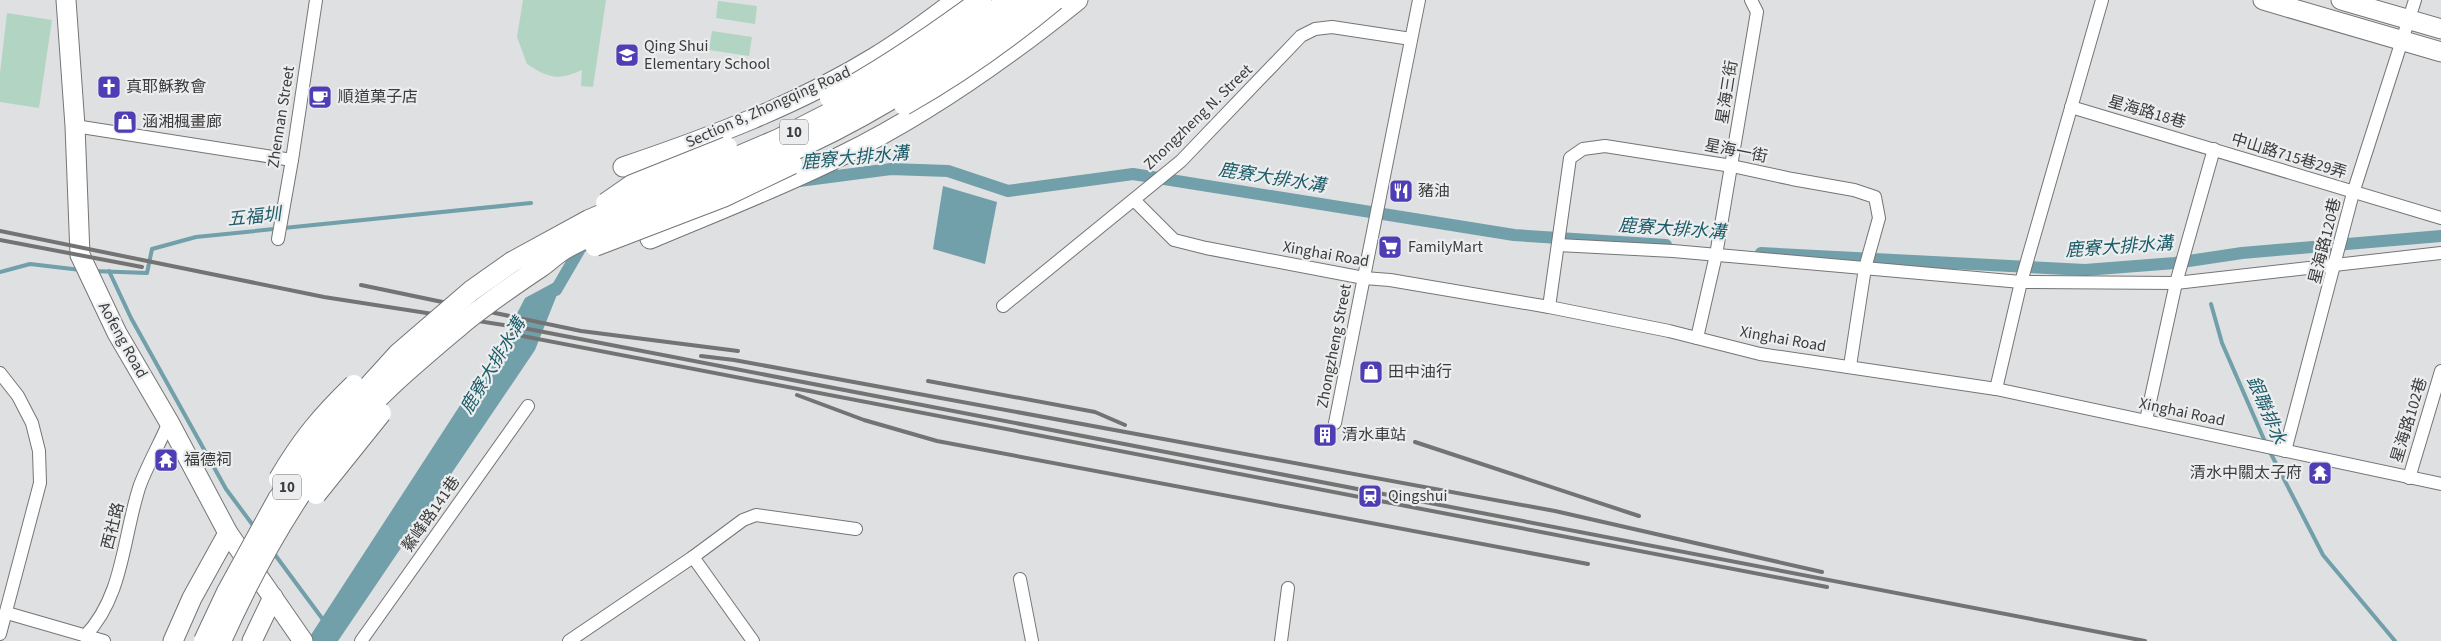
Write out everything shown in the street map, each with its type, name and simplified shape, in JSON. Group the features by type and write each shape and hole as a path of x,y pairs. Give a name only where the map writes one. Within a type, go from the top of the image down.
{"main road":[{"path":"562,234 632,185 742,141 800,114 864,80 924,41 981,0"},
{"name":"10","path":"204,641 227,592 278,500 330,429 404,361 471,291 512,262 589,220 779,139 871,92 934,54 1009,0"},
{"name":"10","path":"220,641 238,603 284,520 334,446 404,361 550,260 564,248 626,219 805,145 920,80 1005,23 1032,0"},
{"path":"550,260 583,251 723,198 805,158 941,84 1023,27 1055,0"},
{"path":"190,641 231,557 303,440 326,411 384,356 404,361 377,419 314,496 276,559 235,641"}],"street":[{"name":"Aofeng Road","path":"66,0 75,126 80,255 117,333 169,422 228,533 303,641"},
{"name":"Zhennan Street","path":"279,232 316,0"},
{"name":"Section 8, Zhongqing Road","path":"623,167 686,145 805,94 875,57 956,0"},
{"path":"623,167 650,239 809,171 894,127 1003,58 1078,0"},
{"path":"1411,39 1419,0"},
{"name":"星海三街","path":"1696,338 1716,255 1732,166 1757,12 1751,0"},
{"path":"1996,389 2021,282 2102,0"},
{"path":"2263,0 2441,52"},
{"path":"2342,0 2441,29"},
{"name":"星海路120巷","path":"2286,452 2336,266 2353,193 2415,0"},
{"name":"Zhongzheng N. Street","path":"1003,306 1181,160 1301,36 1315,29 1332,27 1411,39"},
{"name":"Zhongzheng Street","path":"1335,423 1378,216 1411,39"},
{"name":"星海路18巷","path":"2071,106 2214,149"},
{"path":"75,126 292,160"},
{"name":"星海一街","path":"1549,307 1570,158 1583,150 1606,146 1732,166 1792,180 1854,190 1876,197 1878,218 1865,268 1850,366"},
{"path":"2146,420 2176,283 2214,149"},
{"name":"中山路715巷29弄","path":"2214,149 2353,193 2441,218"},
{"name":"Xinghai Road","path":"1134,200 1174,240 1206,248 1364,278 1390,280 1549,307 1696,338 1760,354 1996,389 2441,484"},
{"path":"1558,245 1716,255 2021,282 2176,283 2441,253"},
{"name":"星海路102巷","path":"2408,478 2441,372"},
{"path":"0,373 18,396 32,423 39,451 40,483 3,623 85,636 104,641"},
{"name":"鰲峰路141巷","path":"361,641 528,406"},
{"name":"西社路","path":"85,636 99,622 105,611 120,565 140,485 169,422"},
{"path":"569,641 693,558 743,520 756,515 856,529"},
{"path":"173,641 192,598 228,533"},
{"path":"693,558 753,641"},
{"path":"1020,578 1032,641"},
{"path":"1281,641 1288,588"},
{"path":"252,641 273,597"}],"green space":[{"path":"523,0 606,0 593,87 581,86 582,70 559,77 547,75 527,64 517,37"},
{"path":"718,1 757,6 755,24 716,18"},
{"path":"7,13 52,20 39,108 0,102 0,73"},
{"path":"712,31 752,37 749,56 709,50"}],"water":[{"path":"943,186 997,202 985,264 933,249"},
{"path":"564,277 535,350 338,641 307,641 507,333 525,298"}],"waterway":[{"name":"鹿寮大排水溝","path":"799,181 891,169 948,171 1008,191 1133,174 1514,235 1666,245"},
{"name":"五福圳","path":"93,271 147,273 152,249 196,237 531,203"},
{"name":"鹿寮大排水溝","path":"1761,253 2085,270 2175,263 2242,253 2441,236"},
{"name":"鹿寮大排水溝","path":"556,290 581,247 588,244"},
{"name":"五福圳","path":"0,272 30,264 81,270"},
{"path":"109,271 131,318 226,489 255,528"},
{"name":"銀聯排水","path":"2211,304 2222,343 2266,444"},
{"name":"銀聯排水","path":"2269,450 2323,555 2395,641"},
{"path":"273,552 324,621"}],"railway":[{"path":"0,231 324,297 523,328 2145,641"},
{"path":"0,240 142,267"},
{"path":"361,285 581,331 738,351"},
{"path":"507,333 1827,587"},
{"path":"701,356 734,360 1555,511 1822,572"},
{"path":"928,381 1095,412 1125,425"},
{"path":"797,395 864,420 937,441 1588,564"},
{"path":"1415,442 1639,516"}],"place":[{"name":"Qing Shui Elementary School","path":"627,55"},
{"name":"真耶穌教會","path":"109,87"},
{"name":"順道菓子店","path":"320,97"},
{"name":"涵湘楓畫廊","path":"125,122"},
{"name":"豬油","path":"1401,191"},
{"name":"FamilyMart","path":"1390,247"},
{"name":"田中油行","path":"1371,372"},
{"name":"清水車站","path":"1325,435"},
{"name":"福德祠","path":"166,460"},
{"name":"清水中關太子府","path":"2320,473"},
{"name":"Qingshui","path":"1370,496"}]}
